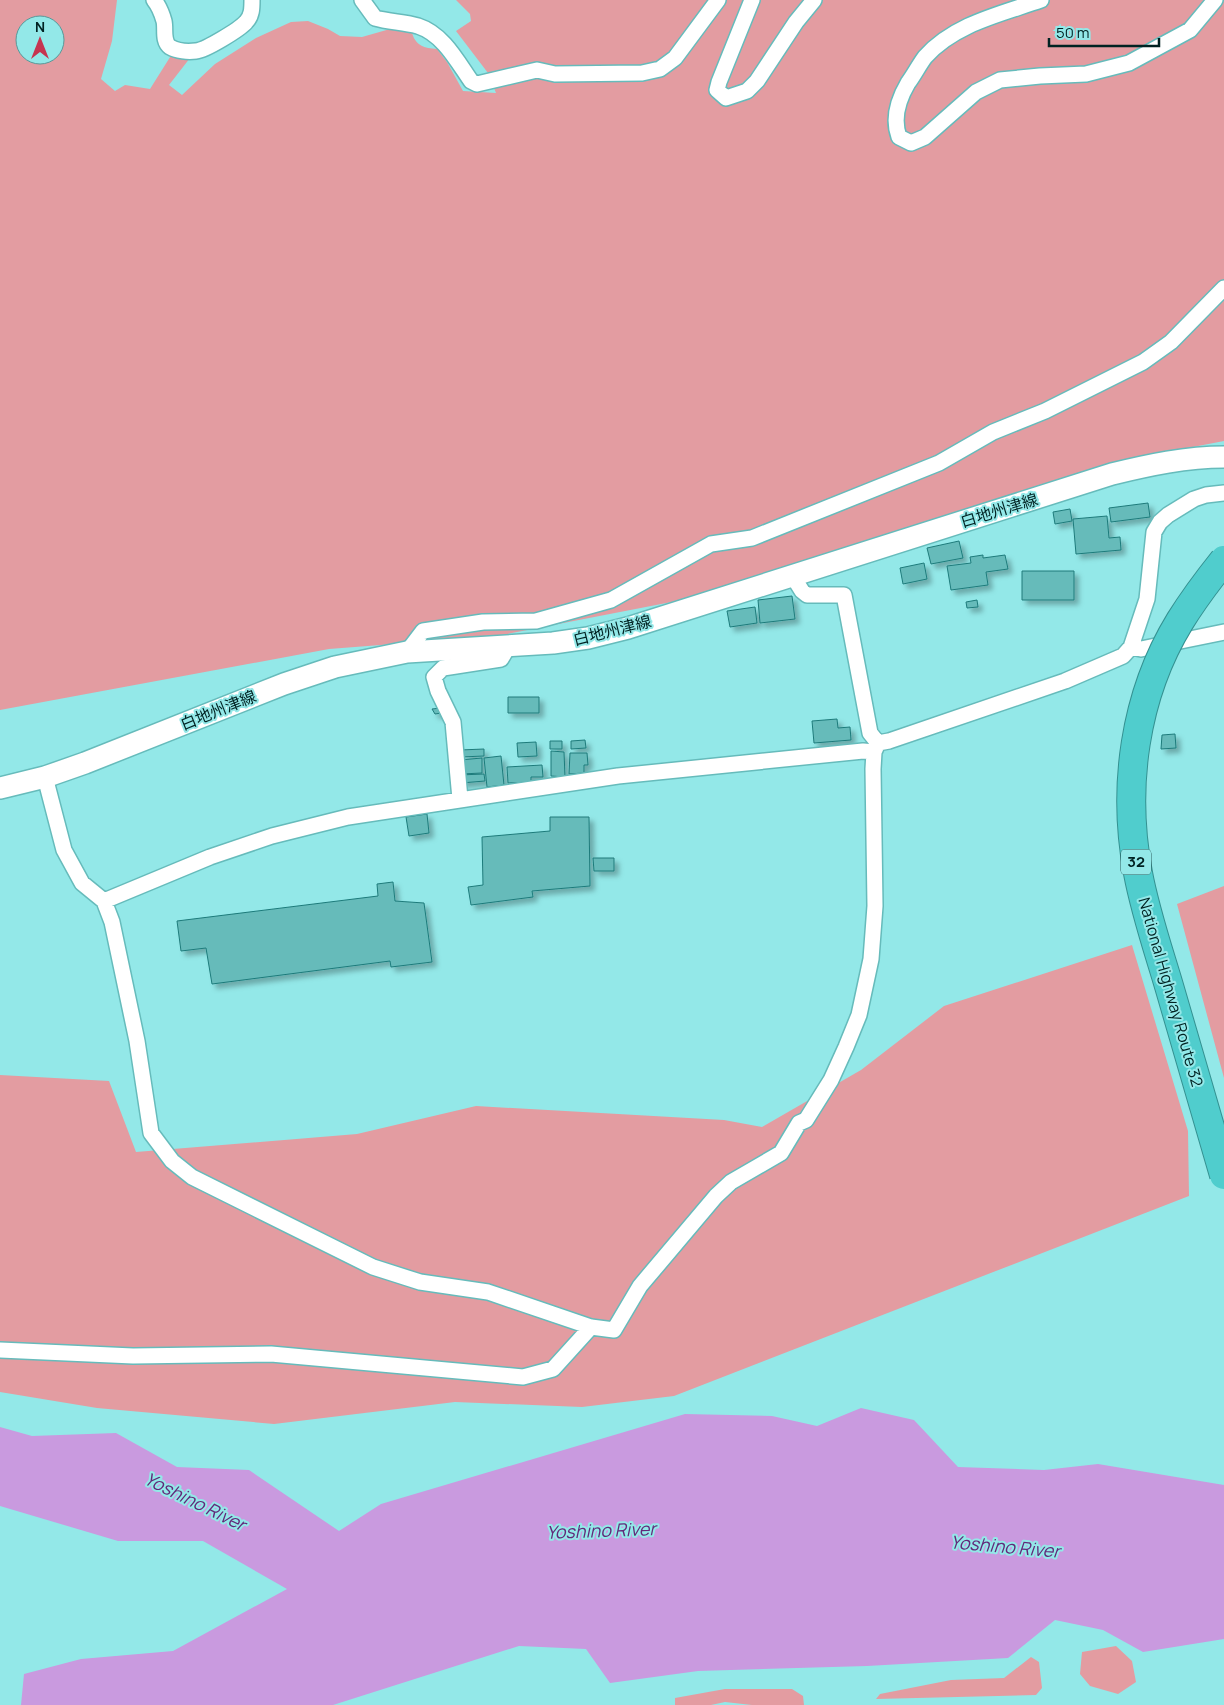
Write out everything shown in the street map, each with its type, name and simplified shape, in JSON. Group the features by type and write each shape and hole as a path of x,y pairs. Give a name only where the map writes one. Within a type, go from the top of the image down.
{"highway":[{"name":"National Highway Route 32","path":"1224,560 1179,622 1154,673 1144,703 1136,740 1132,805 1133,838 1138,873 1149,920 1224,1175"}],"main road":[{"name":"白地州津線","path":"0,788 45,777 85,764 284,684 335,667 407,652 508,647 588,638 628,628 1112,474 1158,463 1206,457 1224,457"}],"street":[{"path":"154,0 158,5 164,22 166,41 169,46 187,52 199,51 234,32 246,22 252,13 252,0"},
{"path":"362,0 375,18 418,26 432,33 448,48 471,81 477,84 537,70 555,74 642,73 660,68 675,58 718,0"},
{"path":"752,0 719,82 717,90 726,98 747,91 757,81 796,22 814,0"},
{"path":"1041,0 974,23 946,38 925,58 904,89 896,112 895,125 899,137 911,142 925,137 976,92 1000,80 1086,74 1129,63 1190,30 1215,0"},
{"path":"407,652 423,631 483,622 536,621 611,600 711,544 752,538 939,463 993,432 1045,411 1143,362 1171,342 1224,288"},
{"path":"104,901 210,857 272,836 348,817 618,776 863,751 1065,681 1123,656 1132,647 1147,599 1154,532 1160,522 1194,499 1206,495 1224,493"},
{"path":"45,777 64,850 82,883 104,901 112,922 137,1041 151,1133 172,1161 192,1177 373,1267 420,1282 488,1292 591,1327 614,1330 640,1286 716,1196 731,1182 781,1153 799,1124 806,1120 830,1080 860,1015 870,959 875,906 873,769 876,748 870,733 844,595 807,595 802,591 792,575"},
{"path":"1132,647 1141,649 1224,632"},
{"path":"460,799 453,722 438,691 434,677 443,668 500,659 508,647"},
{"path":"0,1350 132,1356 271,1354 522,1377 553,1369 591,1327"}],"shaded area":[{"path":"0,0 117,0 112,41 101,79 115,91 125,85 150,89 172,54 190,58 169,85 182,95 215,64 256,38 291,22 308,21 340,36 362,37 390,29 412,33 421,46 437,49 447,62 463,91 496,93 488,73 456,31 471,21 470,14 456,0 1224,0 1224,441 1146,456 687,599 497,636 329,649 0,710"},
{"path":"1224,886 1224,1078 1177,904"},
{"path":"1132,945 1188,1131 1189,1196 674,1396 582,1407 455,1402 274,1424 97,1408 0,1392 0,1075 109,1081 136,1152 357,1134 476,1106 724,1120 762,1127 861,1070 944,1006"},
{"path":"1116,1646 1132,1661 1136,1682 1118,1694 1090,1686 1080,1674 1082,1652"},
{"path":"1031,1657 1039,1662 1042,1688 1036,1695 876,1699 880,1694 951,1680 1004,1678"},
{"path":"725,1689 792,1689 803,1696 804,1705 752,1705 725,1702 711,1705 675,1705 675,1698"}],"water":[{"name":"Yoshino River","path":"861,1408 914,1420 958,1467 1044,1470 1098,1464 1224,1485 1224,1639 1143,1652 1103,1630 1055,1620 1008,1658 867,1666 698,1671 610,1683 586,1649 519,1646 333,1705 21,1705 24,1674 81,1659 173,1651 287,1589 203,1541 118,1541 0,1506 0,1427 32,1436 116,1433 177,1467 249,1470 339,1531 381,1504 685,1414 772,1416 817,1426"}],"building":[{"path":"1148,503 1150,517 1111,522 1109,508"},
{"path":"1070,509 1072,521 1055,524 1053,512"},
{"path":"1107,516 1109,538 1120,537 1121,550 1076,554 1073,519"},
{"path":"959,541 963,558 931,564 927,548"},
{"path":"983,555 983,558 1005,555 1008,569 986,572 988,585 951,590 947,566 971,563 970,557"},
{"path":"924,563 927,579 903,584 900,568"},
{"path":"1022,571 1074,571 1074,600 1022,600"},
{"path":"792,596 795,619 760,623 758,600"},
{"path":"977,600 978,607 967,608 966,602"},
{"path":"755,607 757,623 730,627 727,611"},
{"path":"508,697 539,697 539,713 508,713"},
{"path":"441,708 442,713 435,714 432,709"},
{"path":"837,719 838,728 850,727 851,740 814,743 812,721"},
{"path":"1175,734 1176,748 1161,749 1162,735"},
{"path":"585,740 586,748 571,749 571,741"},
{"path":"550,741 562,741 562,749 550,749"},
{"path":"536,742 537,756 518,757 517,743"},
{"path":"484,749 484,756 461,757 460,750"},
{"path":"551,751 564,752 565,777 551,776"},
{"path":"570,753 587,753 588,765 584,765 584,773 569,774"},
{"path":"501,756 504,785 487,787 484,758"},
{"path":"482,758 482,773 461,774 460,760"},
{"path":"542,765 543,777 531,777 531,782 508,783 507,767"},
{"path":"484,774 485,781 461,783 459,775"},
{"path":"427,814 429,833 409,836 406,817"},
{"path":"550,817 589,817 590,886 532,891 533,897 471,905 468,887 483,885 482,837 550,831"},
{"path":"593,858 614,858 614,871 594,871"},
{"path":"393,882 395,901 424,903 432,962 391,967 390,961 212,984 206,948 181,951 177,921 378,896 377,884"}]}
